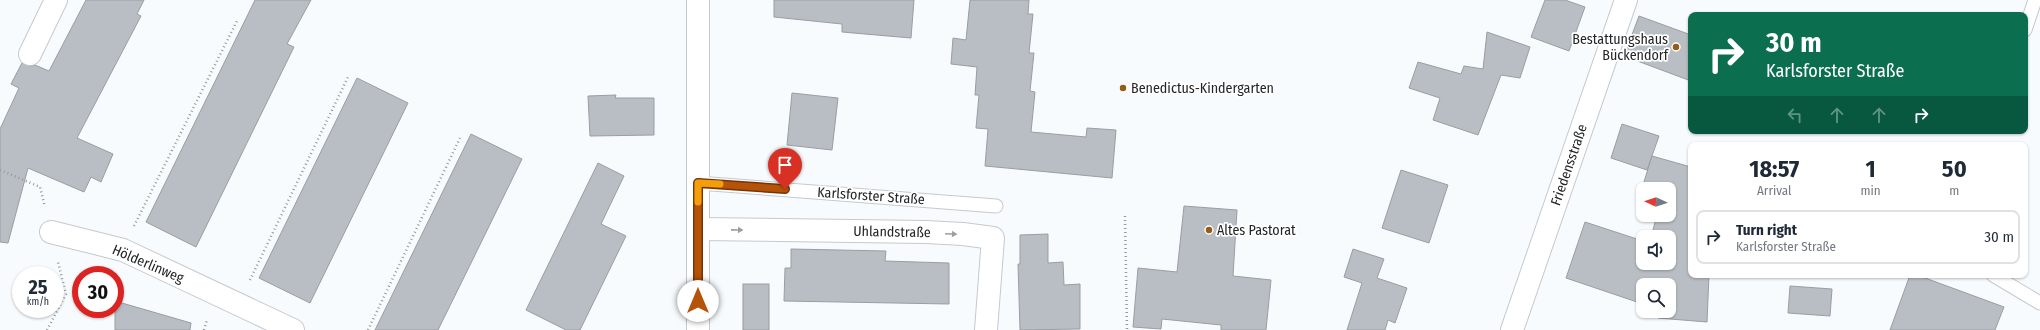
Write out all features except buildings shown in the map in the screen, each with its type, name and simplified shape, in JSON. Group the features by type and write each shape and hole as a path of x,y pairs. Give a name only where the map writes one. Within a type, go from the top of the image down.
{"street":[{"path":"30,54 56,0"},
{"path":"698,0 698,330"},
{"name":"Friedensstraße","path":"1512,330 1626,0"},
{"name":"Uhlandstraße","path":"698,229 926,232 963,234 993,238 986,330"},
{"name":"Hölderlinweg","path":"51,232 123,250 293,330"}],"lane":[{"path":"2028,21 2035,0"},
{"name":"Karlsforster Straße","path":"698,183 996,206"},
{"path":"1998,278 2040,303"}],"path":[{"path":"139,217 237,21"},
{"path":"252,276 348,77"},
{"path":"368,330 460,138"},
{"path":"0,170 40,187 66,294 47,330"},
{"path":"1125,216 1127,330"}],"slow traffic":[{"path":"698,202 698,183 720,184"}],"place":[{"name":"Bestattungshaus Bückendorf","path":"1676,47"},
{"name":"Benedictus-Kindergarten","path":"1123,88"},
{"name":"Altes Pastorat","path":"1209,230"}],"route":[{"path":"698,301 698,183 785,189"}]}
